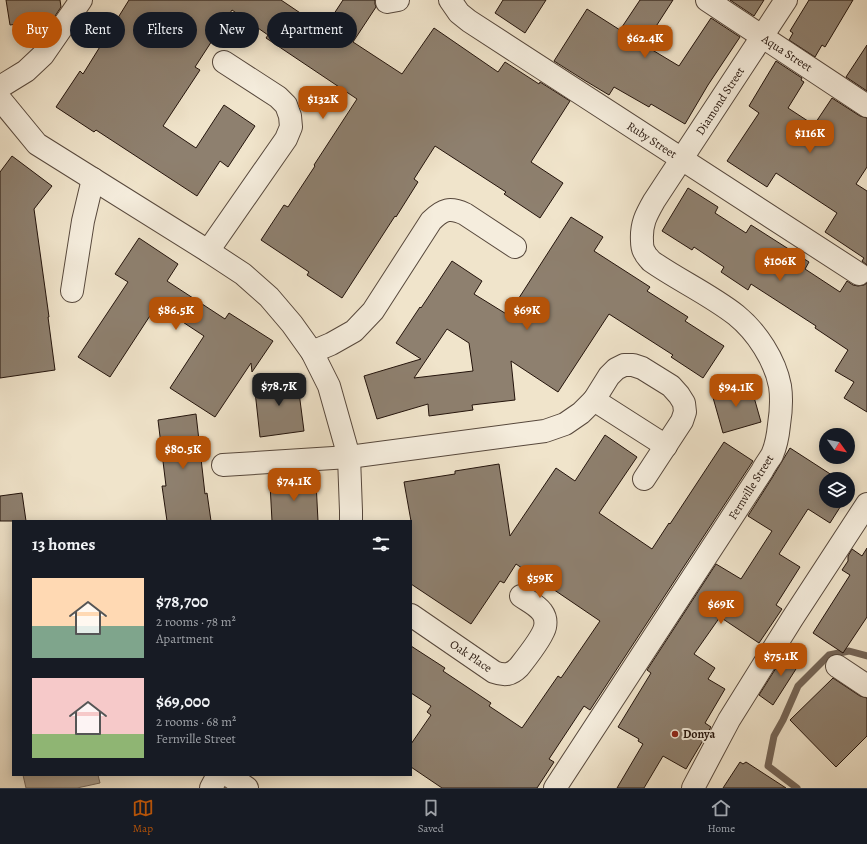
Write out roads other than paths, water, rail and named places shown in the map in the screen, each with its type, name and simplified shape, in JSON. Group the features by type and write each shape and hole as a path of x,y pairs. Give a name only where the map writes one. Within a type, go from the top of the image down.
{"street":[{"path":"0,87 26,71 43,55 81,0"},
{"name":"Ruby Street","path":"450,0 459,13 469,21 859,274"},
{"name":"Aqua Street","path":"707,0 867,106"},
{"name":"Diamond Street","path":"654,201 786,0"},
{"path":"208,251 286,139 291,127 290,116 286,105 278,97 224,62"},
{"path":"0,99 37,144 208,251 243,274 270,297 312,352 329,386 349,457 351,520"},
{"path":"72,291 83,221 93,179"},
{"name":"Fernville Street","path":"555,788 762,470 772,454 778,436 781,410 780,387 773,365 763,346 752,330 717,302 651,261 645,254 642,247 642,228 645,216 654,201"},
{"path":"312,352 331,344 354,330 373,311 431,221 438,214 447,210 457,210 466,214 516,248"},
{"path":"223,465 349,457 545,431 565,424 581,413 594,400 609,376 616,369 624,365 633,364 671,386 679,394 684,403 685,412 682,421 644,479"},
{"path":"594,400 666,446"},
{"path":"692,788 733,714 792,619 867,504"},
{"name":"Oak Place","path":"412,616 494,672 508,674 514,672 519,667 543,633 545,626 543,613 522,596"},
{"path":"837,666 867,686"},
{"path":"211,788 217,776"},
{"path":"229,776 247,788"}],"waterway":[{"path":"797,788 768,766 774,736 798,686 829,655 849,651 867,656"}],"place":[{"name":"Donya","path":"675,734"}]}
